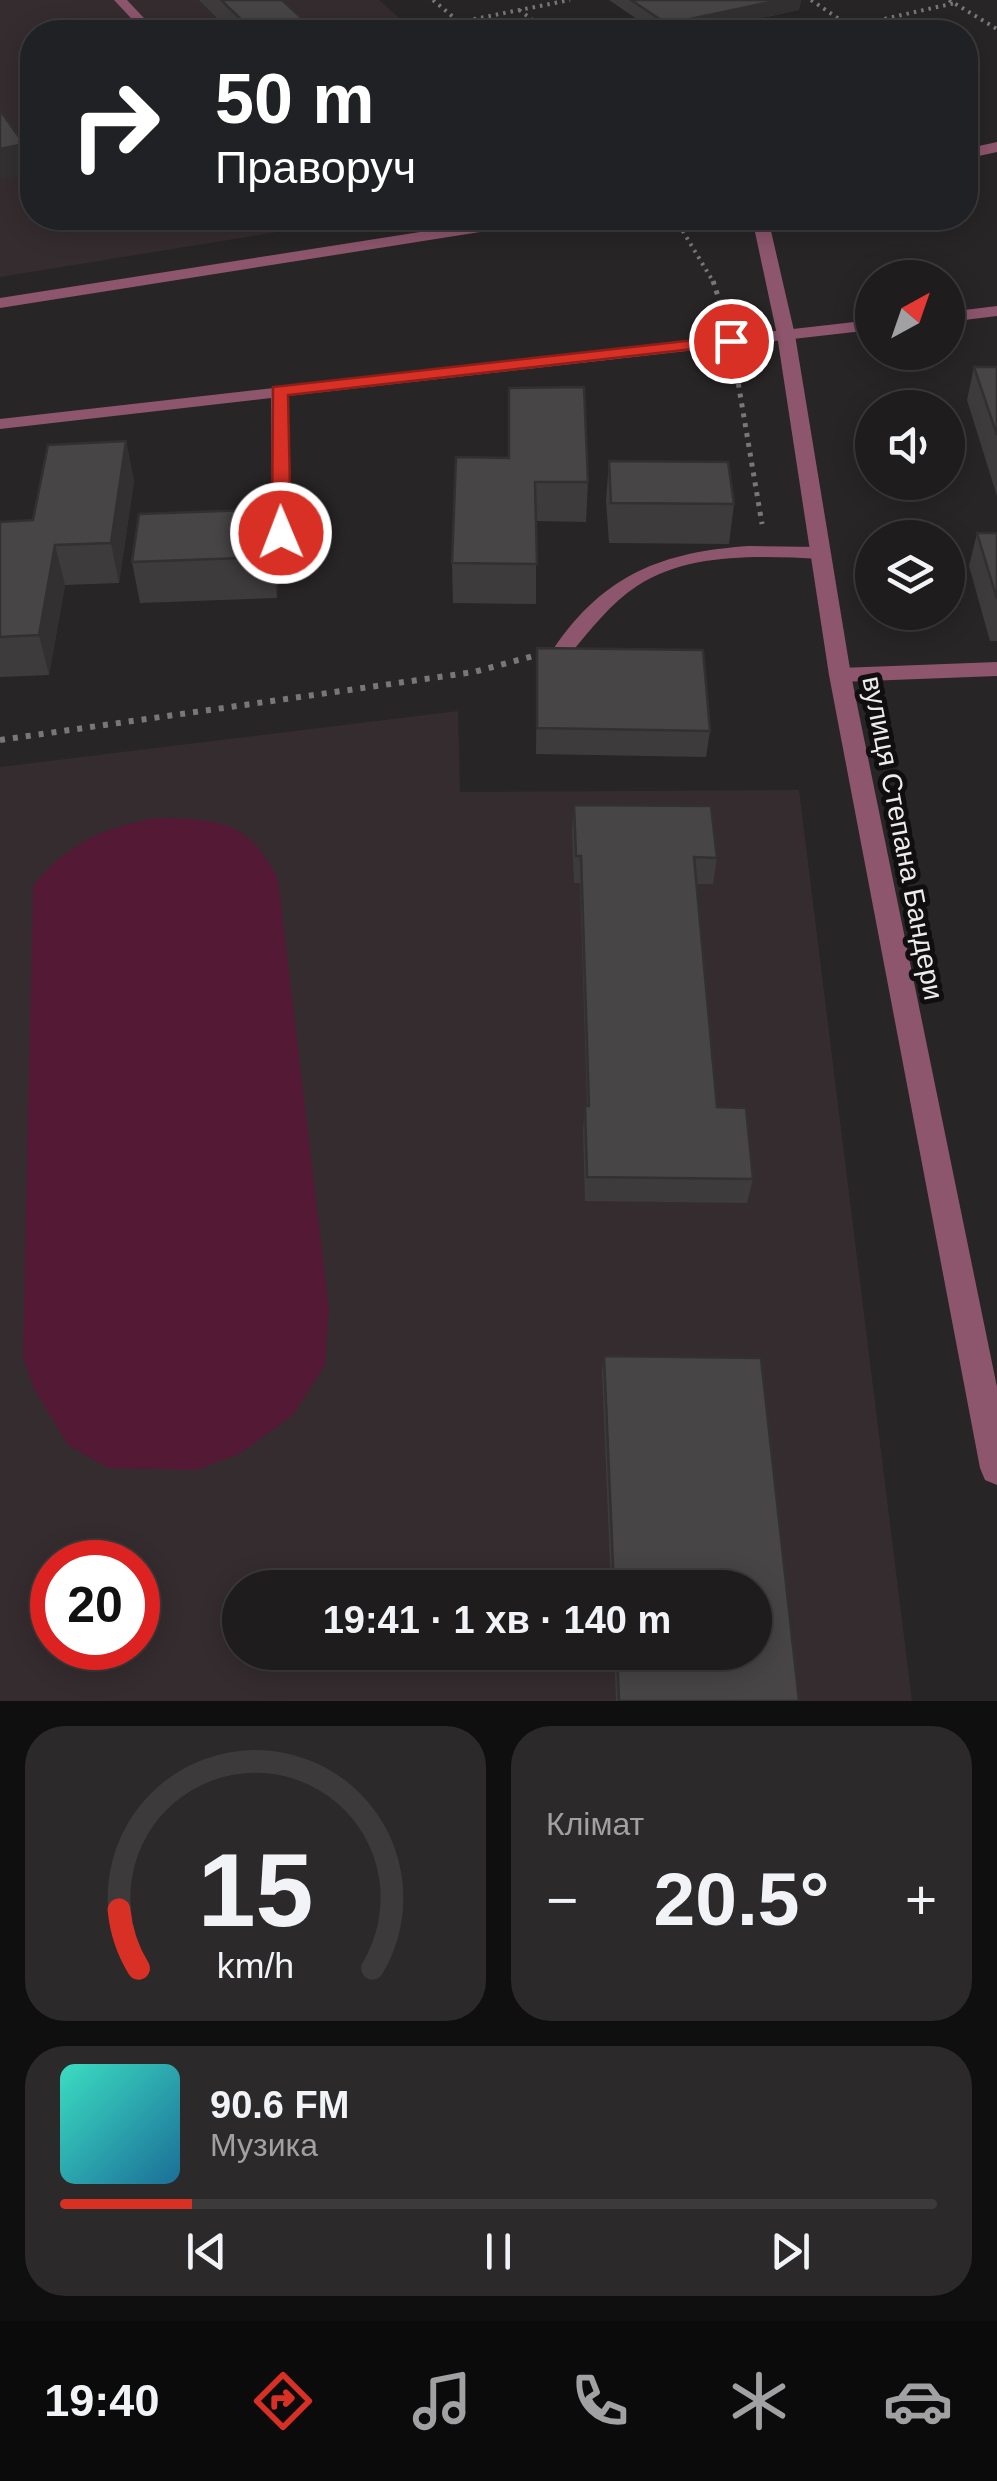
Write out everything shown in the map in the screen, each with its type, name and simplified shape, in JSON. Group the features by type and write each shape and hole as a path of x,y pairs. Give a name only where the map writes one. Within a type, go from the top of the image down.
{"street":[{"path":"0,303 462,230"},
{"name":"вулиця Степана Бандери","path":"763,230 786,335 840,675 997,1468"}],"lane":[{"path":"120,0 139,20"},
{"path":"965,314 997,311"},
{"path":"0,424 855,327"},
{"path":"279,391 281,533"},
{"path":"564,648 600,607 634,579 697,558 766,550 822,553"},
{"path":"840,675 997,668"}],"path":[{"path":"432,0 457,20"},
{"path":"469,20 570,0"},
{"path":"811,0 837,20"},
{"path":"886,20 952,2 997,29"},
{"path":"519,10 533,20"},
{"path":"682,230 714,283 731,341 766,550"},
{"path":"0,740 474,672 564,648"}],"shaded area":[{"path":"0,0 379,0 402,20 20,20 20,230 289,230 0,277"},
{"path":"458,711 460,792 799,790 912,1701 0,1701 0,767"},
{"path":"155,818 228,826 255,844 278,879 329,1309 325,1365 293,1415 241,1453 197,1470 108,1468 68,1445 34,1389 23,1357 33,886 59,859 87,840"}],"building":[{"path":"221,0 282,0 304,20 242,20"},
{"path":"631,0 780,0 686,20 661,20"},
{"path":"0,110 20,138 20,145 0,149"},
{"path":"974,367 997,367 997,435"},
{"path":"584,387 588,482 535,482 537,564 452,563 456,457 509,458 509,388"},
{"path":"126,441 111,543 55,545 39,635 0,637 0,522 33,520 48,445"},
{"path":"609,461 728,462 734,504 611,503"},
{"path":"274,509 272,557 132,562 139,514"},
{"path":"977,533 997,533 997,599"},
{"path":"537,648 703,650 710,731 537,728"},
{"path":"574,805 711,806 717,858 694,857 717,1107 746,1108 753,1179 587,1177 585,1106 589,1106 581,856 576,856"},
{"path":"604,1356 761,1358 799,1701 619,1701 618,1670 772,1670 772,1570 613,1570"}],"route":[{"path":"281,533 279,391 731,341"}]}
